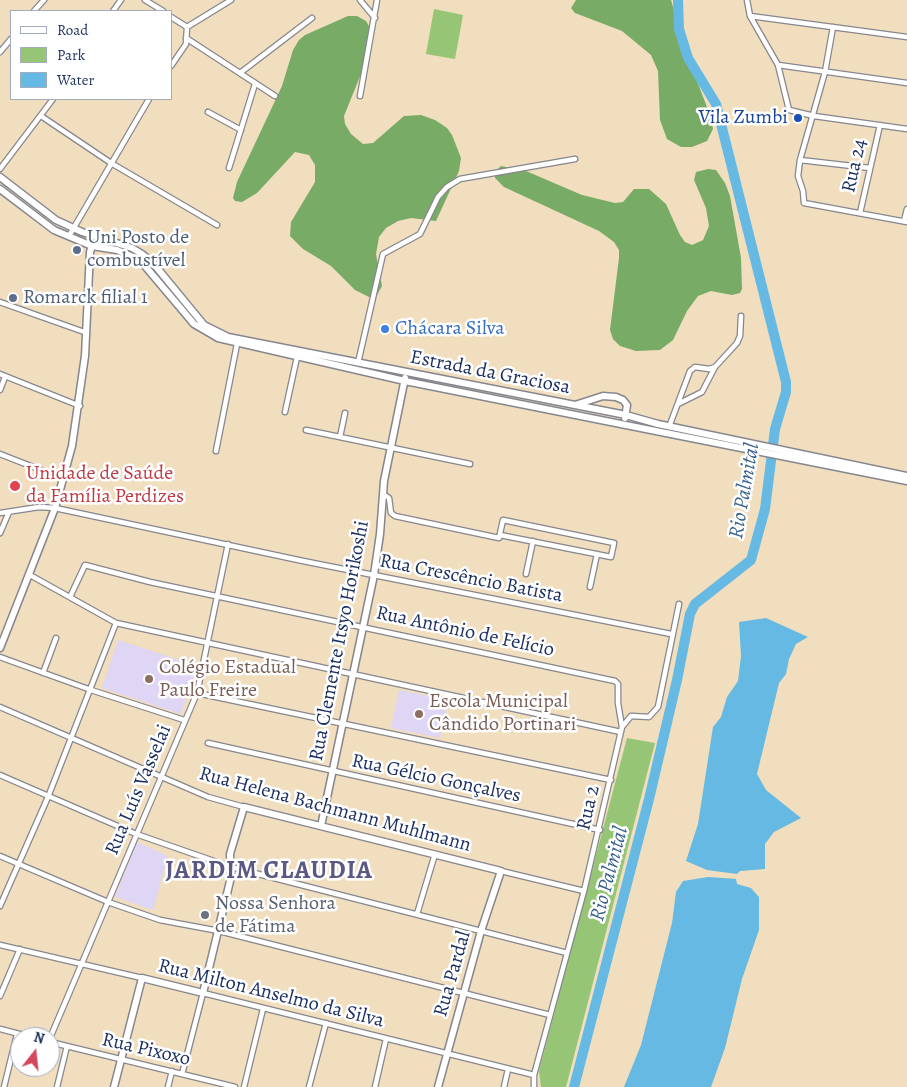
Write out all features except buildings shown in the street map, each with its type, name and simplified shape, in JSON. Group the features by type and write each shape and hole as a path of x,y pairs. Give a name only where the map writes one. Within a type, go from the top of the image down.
{"main road":[{"name":"Estrada da Graciosa","path":"0,177 46,213 73,229 96,238 132,248 142,254 153,263 196,317 228,337 626,415 763,449"},
{"name":"Estrada da Graciosa","path":"0,188 48,225 69,236 92,246 117,250 140,260 194,324 205,332 237,344 404,381 907,476"},
{"path":"0,648 30,575 64,479 80,406 92,246 96,238"},
{"name":"Rua Clemente Itsyo Horikoshi","path":"321,826 374,575 383,494 406,373"},
{"path":"575,406 603,396 616,397 623,400 627,405 624,424"},
{"name":"Estrada da Graciosa","path":"785,453 907,481"},
{"path":"203,994 231,877 230,854 244,807"},
{"name":"Rua Helena Bachmann Muhlmann","path":"244,807 501,871"},
{"name":"Rua Pardal","path":"438,1087 501,871"},
{"path":"114,1087 142,978"},
{"name":"Rua Milton Anselmo da Silva","path":"142,978 203,994"}],"street":[{"path":"35,10 44,0"},
{"path":"145,0 161,10"},
{"path":"187,27 231,0"},
{"path":"360,0 375,18"},
{"path":"360,96 377,0"},
{"path":"747,0 750,16 778,65 789,110 814,116 907,129"},
{"path":"750,16 907,38"},
{"path":"172,18 187,27"},
{"path":"240,73 312,18"},
{"path":"172,65 183,50 187,27"},
{"path":"833,27 825,72 800,160 798,176 804,202 906,222 907,209"},
{"path":"186,38 275,96"},
{"path":"0,52 10,39"},
{"path":"778,65 907,83"},
{"path":"229,168 255,84"},
{"path":"0,169 52,100"},
{"path":"69,236 148,100"},
{"path":"208,112 241,130"},
{"path":"41,116 111,163 217,225"},
{"name":"Rua 24","path":"860,213 880,125"},
{"path":"358,363 383,254 420,234 438,197 448,187 460,179 575,158"},
{"path":"800,160 870,168"},
{"path":"0,302 87,332"},
{"path":"678,404 702,392 715,367 737,343 741,316"},
{"path":"216,451 237,344"},
{"path":"285,412 296,357"},
{"path":"670,427 690,371 695,367 709,369 715,367"},
{"path":"0,374 80,406"},
{"path":"0,390 5,377"},
{"path":"340,437 345,413"},
{"path":"306,430 470,464"},
{"path":"0,454 64,479"},
{"path":"383,494 390,498 391,513 395,516 499,538 500,535 611,557 614,543 503,520 500,535"},
{"name":"Rua Crescêncio Batista","path":"0,513 38,507 55,508 374,575 671,634"},
{"path":"0,533 10,512"},
{"path":"526,574 533,542"},
{"name":"Rua Luís Vasselai","path":"55,1027 197,693 219,596 228,544"},
{"path":"590,587 597,554"},
{"name":"Rua Antônio de Felício","path":"70,597 85,565 150,582 613,679 618,684 618,703 622,730"},
{"path":"30,575 70,597 92,612 116,623 208,644 622,730 631,716 648,717 656,711 664,680 678,604"},
{"path":"0,906 48,797 116,623"},
{"path":"43,673 56,638"},
{"path":"0,657 91,690 184,720"},
{"path":"197,693 611,780"},
{"name":"Rua Helena Bachmann Muhlmann","path":"0,707 208,797 244,807"},
{"name":"Rua 2","path":"534,1087 534,1075 600,830 622,730"},
{"name":"Rua Gélcio Gonçalves","path":"208,743 331,772 467,799 600,830"},
{"path":"0,775 136,834 231,868 567,953"},
{"path":"417,914 435,854"},
{"path":"0,856 108,902 160,920 219,931 550,1015"},
{"name":"Rua Helena Bachmann Muhlmann","path":"501,871 584,890"},
{"name":"Rua Milton Anselmo da Silva","path":"0,945 142,978"},
{"path":"0,996 20,950"},
{"path":"182,1074 203,994"},
{"name":"Rua Milton Anselmo da Silva","path":"203,994 534,1075"},
{"path":"244,1087 263,1009"},
{"path":"309,1087 326,1023"},
{"path":"376,1087 386,1039"},
{"name":"Rua Pixoxo","path":"60,1044 120,1060 235,1087"},
{"path":"57,1087 67,1046"},
{"path":"4,1087 10,1063"},
{"path":"504,1087 508,1069"},
{"path":"168,1087 172,1071"}],"shaded area":[{"name":"Colégio Estadual Paulo Freire","path":"118,640 197,666 181,714 102,688"},
{"name":"Escola Municipal Cândido Portinari","path":"399,690 448,700 440,738 391,728"},
{"path":"137,842 168,856 153,910 115,897"}],"green space":[{"path":"576,0 671,0 687,55 710,115 713,129 707,141 692,147 681,147 667,139 660,120 658,71 651,55 622,31 575,13 571,8"},
{"path":"434,9 463,15 455,59 426,54"},
{"path":"348,16 357,16 366,21 370,28 365,64 344,116 345,124 351,134 363,144 373,143 404,116 421,115 435,120 447,128 452,135 461,158 459,171 436,221 411,218 398,221 386,228 379,237 376,254 382,286 377,295 369,297 355,290 331,266 303,249 290,236 291,222 315,182 315,165 309,155 295,152 257,193 242,202 235,201 233,198 237,182 282,86 293,50 299,40 305,35"},
{"path":"501,166 526,171 582,195 615,203 623,202 634,189 649,189 666,204 680,235 685,242 692,245 703,240 709,226 706,208 694,180 696,172 708,169 716,170 725,183 730,196 741,258 742,289 740,293 732,295 711,291 698,296 687,311 673,340 660,350 636,351 620,346 613,339 610,330 619,258 619,250 614,242 599,231 504,187 495,178 495,172"},
{"path":"627,738 655,743 566,1087 541,1087 539,1071"}],"water":[{"path":"766,618 808,637 796,644 789,659 786,674 779,683 757,774 766,790 801,818 774,832 765,844 765,869 740,871 737,874 707,870 686,861 698,824 713,727 721,717 727,697 738,681 741,656 739,622"},
{"path":"708,877 736,879 737,884 751,888 759,897 759,930 742,979 725,1048 711,1087 624,1087 641,1045 672,923 676,892 683,881"}],"waterway":[{"name":"Rio Palmital","path":"574,1087 649,799 677,680 690,614 695,604 751,560 765,509 775,429 786,392 786,382 716,104 688,58 679,29 678,0"}],"place":[{"name":"Vila Zumbi","path":"798,118"},
{"name":"Uni Posto de combustível","path":"77,250"},
{"name":"Romarck filial 1","path":"13,298"},
{"name":"Chácara Silva","path":"385,329"},
{"name":"Unidade de Saúde da Família Perdizes","path":"15,486"},
{"name":"Colégio Estadual Paulo Freire","path":"149,679"},
{"name":"Escola Municipal Cândido Portinari","path":"419,714"},
{"name":"Nossa Senhora de Fátima","path":"205,915"}],"district":[{"name":"JARDIM CLAUDIA","path":"269,872"}]}
